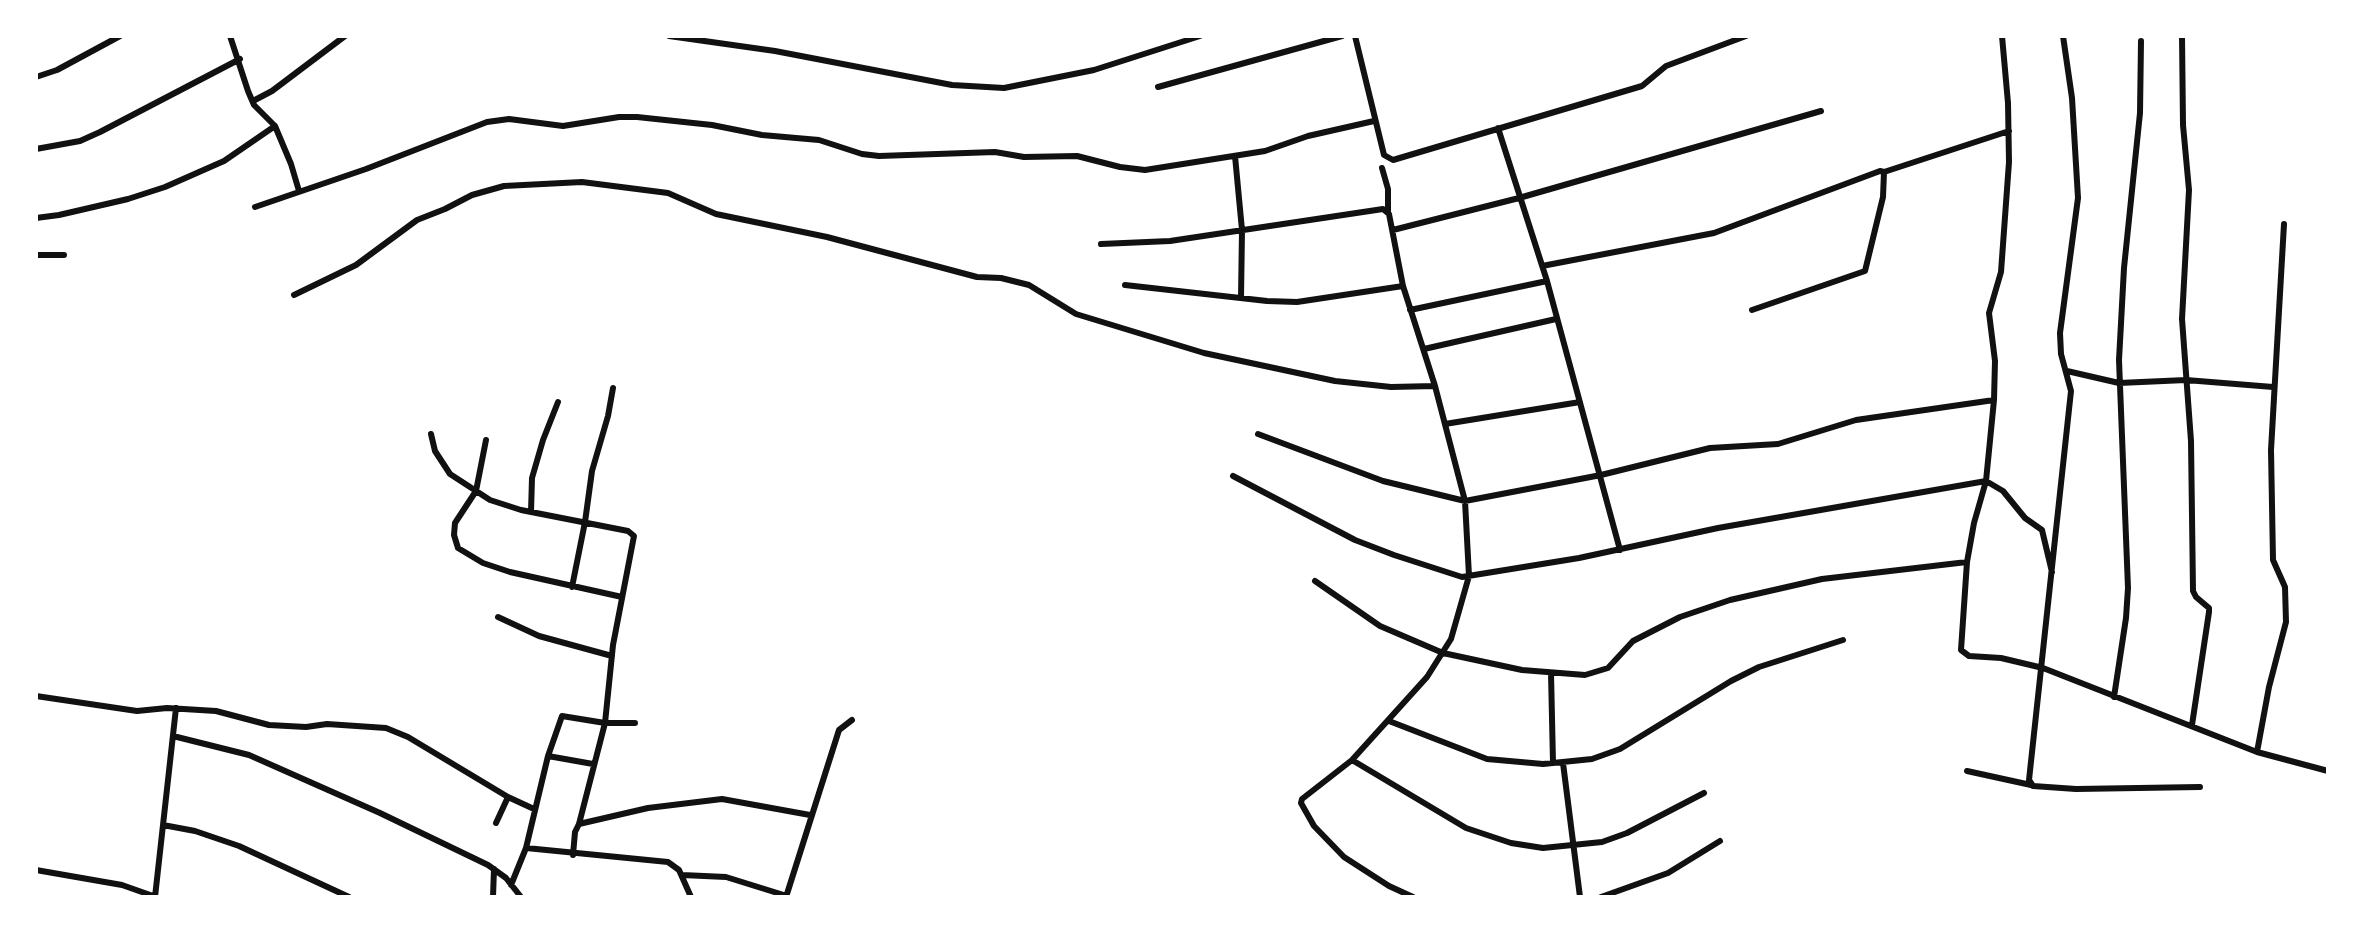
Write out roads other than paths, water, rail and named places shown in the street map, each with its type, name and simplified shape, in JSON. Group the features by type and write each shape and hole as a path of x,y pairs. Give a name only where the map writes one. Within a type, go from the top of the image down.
{"street":[{"path":"36,77 57,70 120,36"},
{"path":"230,36 248,91 275,126 299,191"},
{"path":"253,101 272,91 345,36"},
{"path":"669,36 775,51 952,85 1004,88 1094,70 1200,36"},
{"path":"1158,87 1342,36"},
{"path":"1355,36 1384,155 1393,160 1642,86 1666,66 1746,36"},
{"path":"2002,36 2009,131 2001,272 1989,313 1995,361 1994,400 1986,481 1967,562 1963,652 1969,656 2001,658 2043,668 2257,752 2328,771"},
{"path":"2031,785 2029,780 2071,391 2061,354 2060,333 2078,198 2072,98 2063,36"},
{"path":"2182,36 2183,125 2189,190 2182,319 2191,441 2193,591 2209,608 2192,725"},
{"path":"2114,697 2128,588 2119,383 2124,268 2140,113 2141,41"},
{"path":"36,149 80,141 240,59"},
{"path":"1393,230 1519,198 1821,111"},
{"path":"255,207 366,169 487,122 509,119 563,126 637,117 819,140 862,154 879,156 995,152 1024,157 1077,156 1135,170 1265,151 1308,136 1374,121"},
{"path":"36,218 128,199 165,187 224,161 275,126"},
{"path":"1498,128 1547,281 1620,550"},
{"path":"1542,266 1714,233 1880,171 2009,131"},
{"path":"1235,156 1242,230 1241,298"},
{"path":"1382,168 1403,286 1435,386 1465,501 1469,576 1451,639 1427,677 1352,760 1302,799 1302,807 1314,826 1344,857 1389,886 1413,897"},
{"path":"1752,310 1865,271 1880,211 1884,172"},
{"path":"294,295 356,265 417,220 472,195 504,186 582,182 668,193 716,214 827,237 977,277 1001,278 1029,285 1076,314 1204,353 1335,381 1391,387 1435,386"},
{"path":"1101,244 1170,241 1383,209 1388,211"},
{"path":"2257,752 2269,687 2286,622 2285,587 2273,560 2271,450 2284,224"},
{"path":"36,255 64,255"},
{"path":"1410,310 1547,281"},
{"path":"1125,285 1297,302 1403,286"},
{"path":"1424,349 1556,319"},
{"path":"2066,371 2119,383 2186,380 2273,387"},
{"path":"572,587 592,471 613,388"},
{"path":"1258,434 1383,481 1465,501 1601,475 1710,448 1778,444 1856,420 1994,400"},
{"path":"531,512 535,466 558,402"},
{"path":"1445,424 1580,402"},
{"path":"431,434 435,451 450,474 505,506 633,534 612,656 605,723 575,832 573,855"},
{"path":"486,440 476,491 455,523 458,548 483,563 622,597"},
{"path":"1233,476 1355,540 1456,576 1620,550 1718,528 1986,481 2003,491 2025,518 2042,530 2053,576"},
{"path":"1315,581 1380,626 1443,653 1499,666 1585,675 1614,664 1633,641 1680,617 1730,600 1822,579 1967,562"},
{"path":"498,617 539,636 612,656"},
{"path":"1389,721 1487,759 1553,763 1592,759 1620,749 1731,681 1770,663 1843,640"},
{"path":"1551,673 1553,763"},
{"path":"36,696 137,711 176,708 216,711 269,725 306,727 327,724 386,728 408,737 508,797 534,809"},
{"path":"36,870 122,885 155,897 176,708"},
{"path":"511,885 526,848 548,756 562,716 605,723 635,723"},
{"path":"682,875 726,877 786,896 839,730 852,720"},
{"path":"173,736 249,755 380,813 494,869 521,897"},
{"path":"548,756 593,764"},
{"path":"1352,760 1466,828 1511,843 1543,848 1602,842 1627,833 1704,793"},
{"path":"1563,763 1580,897"},
{"path":"1967,771 2031,785 2076,789 2200,787"},
{"path":"496,823 508,797"},
{"path":"579,824 648,808 722,799 810,815"},
{"path":"163,825 195,831 239,846 349,897"},
{"path":"1601,897 1668,873 1720,841"},
{"path":"526,848 668,862 682,875 691,897"},
{"path":"493,897 494,869"}]}
